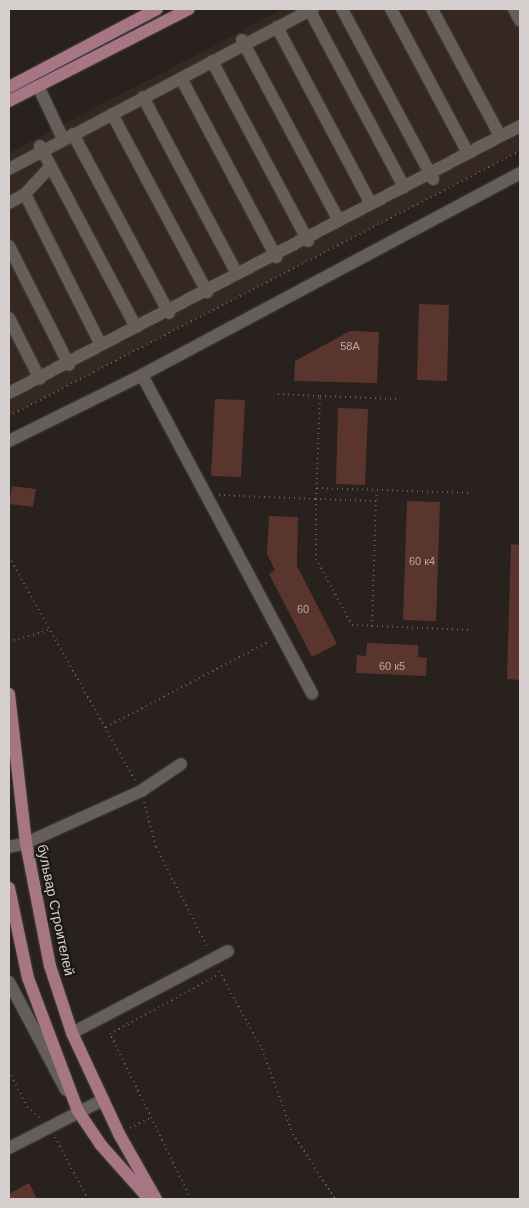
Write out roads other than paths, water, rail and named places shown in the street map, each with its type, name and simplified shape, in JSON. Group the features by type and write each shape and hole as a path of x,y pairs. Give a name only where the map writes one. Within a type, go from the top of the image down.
{"main road":[{"path":"9,101 189,9"},
{"path":"9,87 152,10"},
{"name":"бульвар Строителей","path":"9,694 26,843 50,966 72,1033 103,1100 156,1199"},
{"path":"9,888 28,978 78,1111 100,1144 149,1199"}],"street":[{"path":"9,169 41,148 112,114 212,62 244,42 278,27 311,9 404,187"},
{"path":"342,9 431,176"},
{"path":"391,9 468,153"},
{"path":"432,9 500,136"},
{"path":"514,9 520,21"},
{"path":"152,10 158,25"},
{"path":"278,27 371,204"},
{"path":"244,42 338,221"},
{"path":"212,62 307,239"},
{"path":"181,78 275,256"},
{"path":"38,86 168,312"},
{"path":"143,97 237,274"},
{"path":"112,114 206,291"},
{"path":"9,396 101,345 168,312 338,221 404,187 431,176 468,153 520,126"},
{"path":"41,148 136,327"},
{"path":"9,203 25,194 51,166"},
{"path":"9,441 142,375 520,173"},
{"path":"25,194 101,345"},
{"path":"9,246 68,363"},
{"path":"9,318 39,378"},
{"path":"142,375 312,694"},
{"path":"9,847 26,843 141,791 181,764"},
{"path":"72,1033 228,951"},
{"path":"28,978 9,983 78,1111"},
{"path":"9,1148 78,1111 103,1100"}]}
